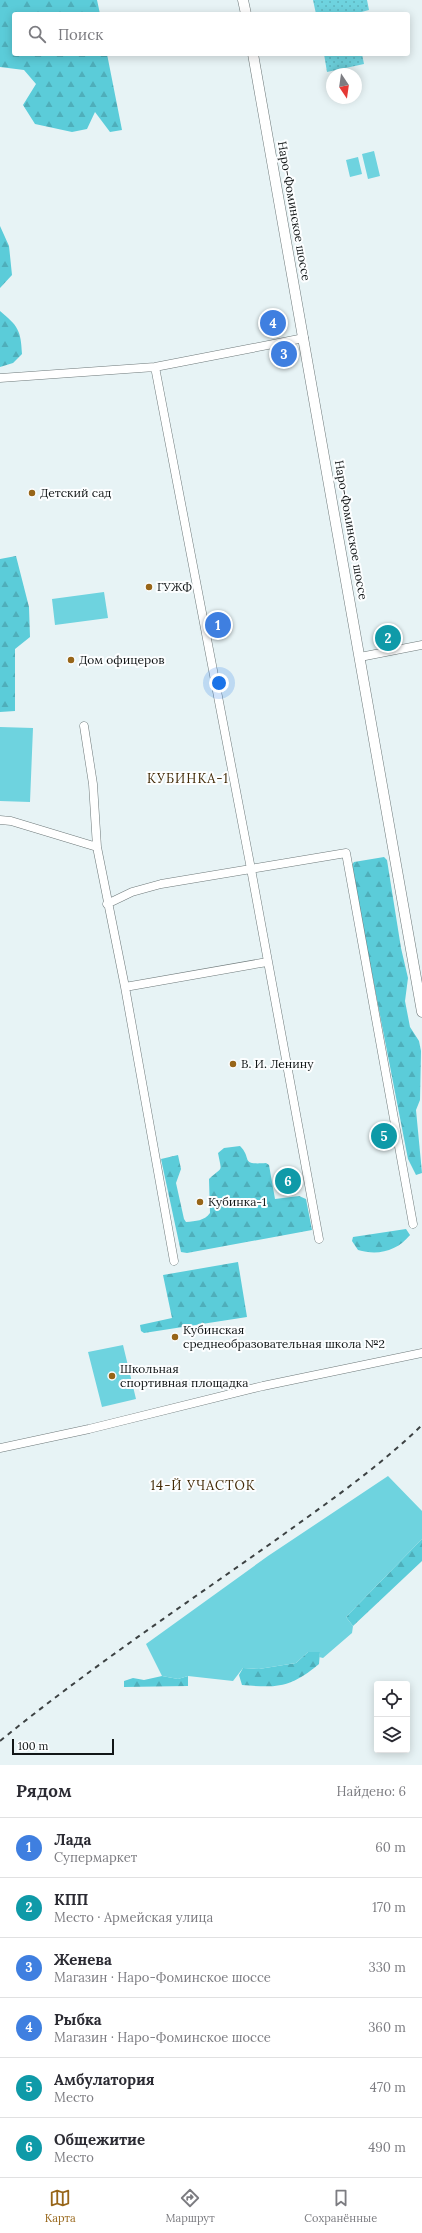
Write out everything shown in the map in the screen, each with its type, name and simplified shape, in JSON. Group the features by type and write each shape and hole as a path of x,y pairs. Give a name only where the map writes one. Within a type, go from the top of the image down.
{"main road":[{"path":"243,0 246,12"},
{"name":"Наро-Фоминское шоссе","path":"253,56 422,1012"}],"street":[{"path":"0,378 155,367 304,338"},
{"path":"155,367 251,869 319,1239"},
{"path":"360,657 422,645"},
{"path":"84,726 93,784 97,847 125,987 174,1260"},
{"path":"0,820 11,821 97,847"},
{"path":"108,904 132,892 161,884 346,853 413,1224"},
{"path":"125,987 267,962"},
{"path":"0,1448 89,1429 263,1386 422,1353"}],"green space":[{"path":"0,0 97,0 100,12 12,12 12,56 107,56 122,130 110,132 95,112 87,129 72,132 35,124 23,105 36,84 24,70 0,67"},
{"path":"0,226 9,246 12,275 0,288"},
{"path":"0,311 15,325 21,339 22,354 13,363 0,367"},
{"path":"16,556 29,607 30,637 15,649 15,711 0,712 0,559"},
{"path":"384,857 387,860 401,948 408,978 405,1001 410,1027 419,1041 421,1051 420,1100 416,1110 422,1173 416,1175 408,1159 351,866 354,862"},
{"path":"240,1146 246,1154 249,1162 266,1163 269,1165 275,1199 299,1196 306,1199 312,1230 187,1253 181,1252 161,1159 178,1155 181,1169 176,1183 184,1219 186,1222 196,1221 205,1218 210,1213 209,1179 219,1171 221,1167 218,1153 224,1148"},
{"path":"406,1229 410,1235 399,1245 387,1251 365,1252 358,1250 352,1241 353,1237"},
{"path":"238,1262 247,1317 144,1333 141,1331 140,1325 172,1318 163,1275"},
{"path":"422,1539 422,1561 353,1626 346,1617"},
{"path":"308,1652 320,1652 319,1664 300,1678 283,1685 275,1686 242,1685 239,1675 243,1668 259,1669 296,1663"},
{"path":"162,1676 178,1679 188,1676 188,1686 124,1687 124,1681 133,1678 144,1680"}],"shaded area":[{"path":"313,0 367,0 369,10 362,12 316,12"},
{"path":"324,56 362,56 364,64 346,68 326,68"},
{"path":"374,151 380,176 368,179 362,154"},
{"path":"358,157 362,174 350,177 346,160"},
{"path":"104,592 108,618 55,625 52,599"},
{"path":"0,727 33,728 30,802 0,801"},
{"name":"Школьная спортивная площадка","path":"123,1345 136,1399 102,1407 88,1352"},
{"path":"388,1476 422,1511 422,1539 346,1617 353,1626 352,1633 323,1658 319,1657 320,1652 308,1652 296,1663 259,1669 243,1668 233,1681 188,1676 178,1679 162,1676 146,1644 268,1556"}],"railway":[{"path":"0,1741 100,1664 350,1486 387,1457 422,1425"}],"place":[{"name":"Рыбка","path":"273,323"},
{"name":"Женева","path":"284,354"},
{"name":"Детский сад","path":"32,493"},
{"name":"ГУЖФ","path":"149,587"},
{"name":"Лада","path":"218,625"},
{"name":"КПП","path":"388,638"},
{"name":"Дом офицеров","path":"71,660"},
{"name":"В. И. Ленину","path":"233,1064"},
{"name":"Амбулатория","path":"384,1136"},
{"name":"Общежитие","path":"288,1181"},
{"name":"Кубинка-1","path":"200,1202"},
{"name":"Кубинская среднеобразовательная школа №2","path":"175,1337"},
{"name":"Школьная спортивная площадка","path":"112,1376"}],"district":[{"name":"КУБИНКА-1","path":"188,778"},
{"name":"14-Й УЧАСТОК","path":"203,1485"}]}
